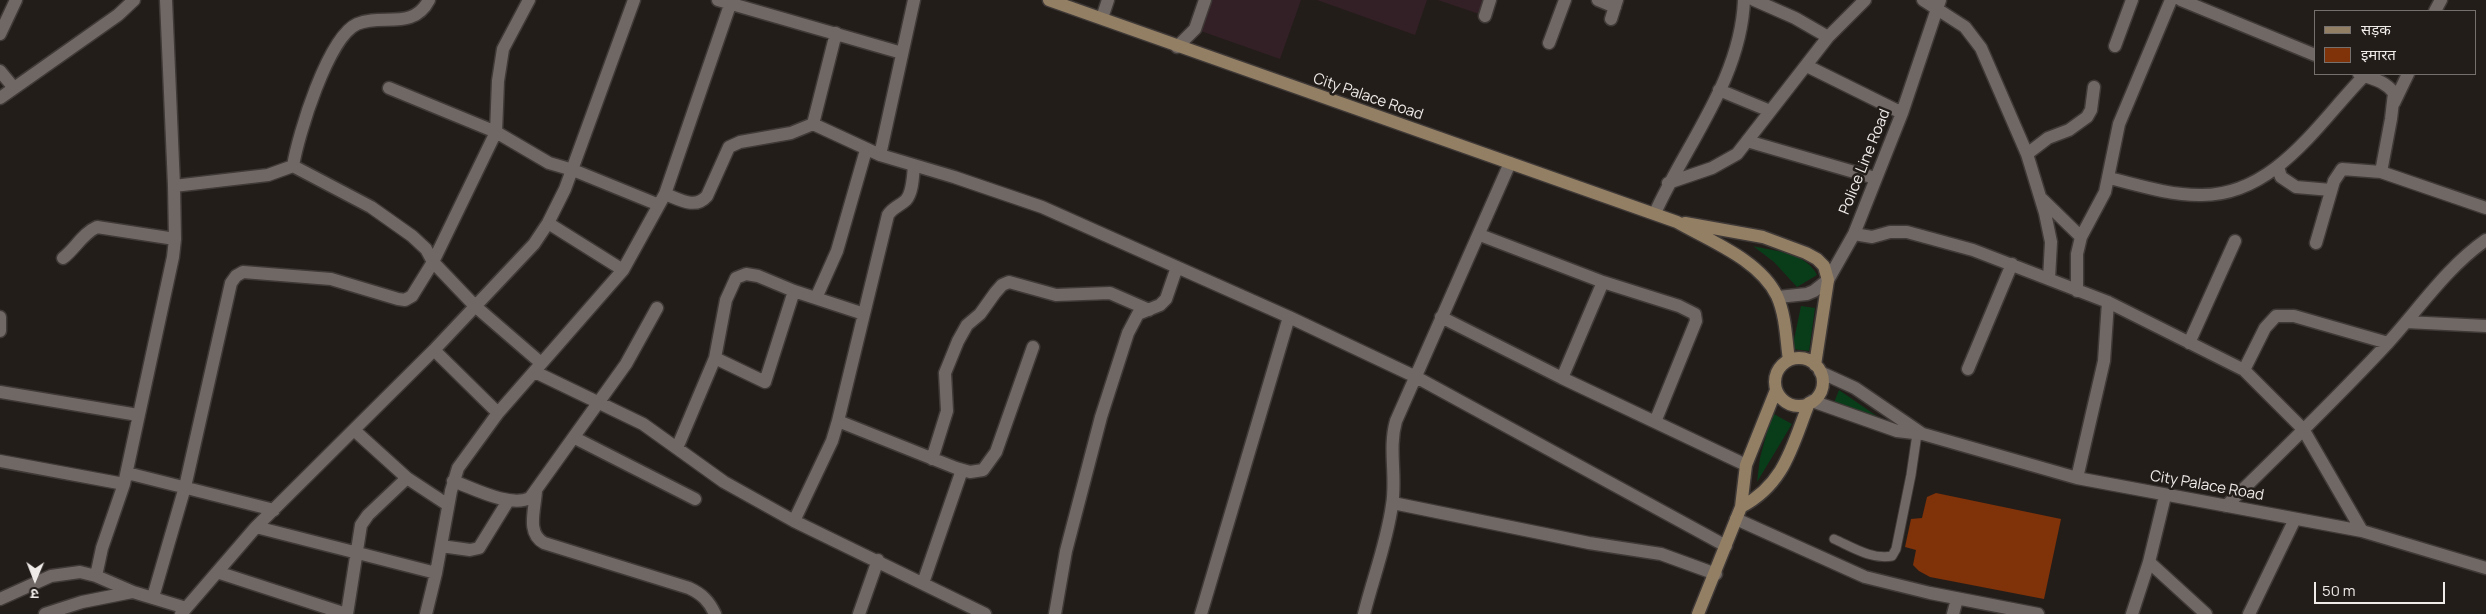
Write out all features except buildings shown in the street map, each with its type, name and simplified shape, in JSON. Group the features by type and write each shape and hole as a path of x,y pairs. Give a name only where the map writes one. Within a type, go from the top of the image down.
{"street":[{"path":"0,34 16,0"},
{"path":"0,98 118,14 134,0"},
{"path":"96,576 104,541 126,478 138,415 167,291 175,239 166,0"},
{"path":"293,166 299,137 323,73 333,51 347,31 358,24 403,20 414,16 424,10 430,0"},
{"path":"153,598 185,487 230,283 243,272 253,272 330,279 405,300 412,296 433,262 496,132 498,81 503,49 529,0"},
{"path":"0,598 51,576 75,572 96,576 183,611 256,527 434,350 534,244 548,223 572,170 634,0"},
{"path":"880,155 914,0"},
{"name":"City Palace Road","path":"1049,0 1177,47 1677,222 1737,256 1769,282 1778,297 1789,360"},
{"path":"1102,18 1108,0"},
{"path":"1177,47 1195,29 1205,0"},
{"path":"1485,16 1490,0"},
{"path":"1549,43 1565,0"},
{"path":"1598,0 1614,9"},
{"path":"1655,213 1668,183 1704,125 1719,90 1732,56 1743,15 1744,0"},
{"path":"1754,0 1796,18 1828,36"},
{"path":"1668,183 1726,161 1737,154 1828,36 1865,0"},
{"path":"1922,0 1939,5 1975,38 2027,154 2050,233 2049,279"},
{"path":"2115,46 2132,0"},
{"path":"2077,291 2077,254 2081,237 2100,202 2109,178 2119,124 2171,0"},
{"path":"2182,0 2314,55"},
{"path":"426,614 436,573 453,481 466,455 498,413 624,270 662,199 724,1 836,32 902,53"},
{"name":"Police Line Road","path":"1778,297 1807,294 1828,280 1854,234 1874,178 1902,113 1939,5"},
{"path":"813,124 836,32"},
{"path":"1806,66 1902,113"},
{"path":"0,71 14,88"},
{"path":"2109,178 2157,190 2208,195 2229,192 2256,181 2278,167 2307,139 2362,75 2388,86 2394,93 2394,104 2381,172"},
{"path":"2394,104 2408,75"},
{"path":"2027,154 2048,138 2074,127 2087,117 2094,87"},
{"path":"389,88 496,132 549,162 662,199 692,204 702,202 707,196 729,148 740,142 791,134 813,124"},
{"path":"1719,90 1770,111"},
{"path":"813,124 866,150 1042,207 1289,317 1416,377 1726,546"},
{"path":"1747,141 1874,178"},
{"path":"816,298 837,251 866,150"},
{"path":"1364,614 1393,503 1392,433 1406,394 1416,377 1480,235 1510,163"},
{"path":"794,521 832,441 888,215 893,207 906,200 910,194 914,165"},
{"path":"174,186 268,175 293,166 371,207 394,222 426,249 433,262 538,368 643,424 724,482 794,521 923,583 965,610 985,614"},
{"path":"2278,167 2281,177 2296,187 2330,190"},
{"path":"2316,243 2330,190 2336,174 2342,169 2381,172 2486,208"},
{"path":"2040,198 2081,237"},
{"name":"City Palace Road","path":"1677,222 1763,237 1806,253 1817,259 1824,266 1828,280"},
{"path":"548,223 624,270"},
{"path":"63,258 72,252 89,230 97,227 175,239"},
{"path":"1854,234 1872,237 1890,232 1907,232 1946,242 2012,264 2108,302 2244,370 2303,429 2362,532"},
{"path":"1480,235 1603,282 1679,306 1695,314 1696,321 1655,422"},
{"path":"2226,506 2388,343 2464,257 2486,240"},
{"path":"2189,343 2235,241"},
{"path":"1968,369 2012,264"},
{"path":"1055,614 1066,551 1112,378 1132,322 1138,314 1149,310 1166,299 1177,266"},
{"path":"677,448 715,358 726,300 736,278 746,274 758,276 794,291 864,314"},
{"path":"1741,507 1758,498 1773,484 1784,466 1811,402 1821,390 1823,383 1818,369 1828,280"},
{"path":"932,459 947,411 945,374 958,341 968,325 980,314 1002,285 1009,282 1056,295 1110,293 1149,310"},
{"path":"1562,378 1603,282"},
{"path":"715,358 765,382 794,291"},
{"path":"2077,478 2104,361 2108,302"},
{"path":"453,481 508,500 523,501 536,492 626,364 657,308"},
{"path":"2244,370 2265,328 2276,316 2294,316 2388,343"},
{"path":"0,317 0,331"},
{"path":"1201,614 1289,317"},
{"path":"1441,318 1562,378 1746,465"},
{"path":"2406,322 2486,326"},
{"path":"838,421 962,470 970,472 983,470 993,456 1033,348"},
{"path":"434,350 498,413"},
{"path":"1698,614 1716,574 1741,507 1746,465 1776,390 1776,374 1780,367 1789,360 1799,358 1855,388 1920,434"},
{"path":"1776,390 1787,403 1795,405 1811,402 1897,432 1920,434"},
{"path":"0,392 138,415"},
{"path":"354,430 407,478 448,505"},
{"name":"City Palace Road","path":"1920,434 2077,478 2362,532 2486,568"},
{"path":"575,438 695,499"},
{"path":"0,461 185,487 274,510"},
{"path":"923,583 962,470"},
{"path":"217,572 346,614 358,555 361,525 368,515 407,478"},
{"path":"536,492 533,532 537,539 544,544 689,588 704,597 715,614"},
{"path":"2132,614 2165,496"},
{"path":"441,546 470,550 479,548 508,500"},
{"path":"1393,503 1589,543 1661,554 1716,574"},
{"path":"1736,519 1866,577 2038,614"},
{"path":"2249,614 2295,519"},
{"path":"256,527 358,555 436,573"},
{"path":"859,614 878,560"},
{"path":"2148,562 2206,614"},
{"path":"45,614 82,602 133,592"},
{"path":"1953,614 1957,598"}],"lane":[{"path":"1834,539 1871,555 1892,556 1896,548 1920,434"}],"shaded area":[{"path":"1205,0 1301,0 1280,59 1195,29"},
{"path":"1317,0 1427,0 1415,35"},
{"path":"1438,0 1490,0 1485,16"}],"green space":[{"path":"1753,246 1798,257 1806,262 1817,275 1797,287 1774,262"},
{"path":"1801,306 1815,308 1809,351 1792,349"},
{"path":"1839,390 1881,419 1833,405"},
{"path":"1772,413 1792,424 1757,482 1760,458"}]}
